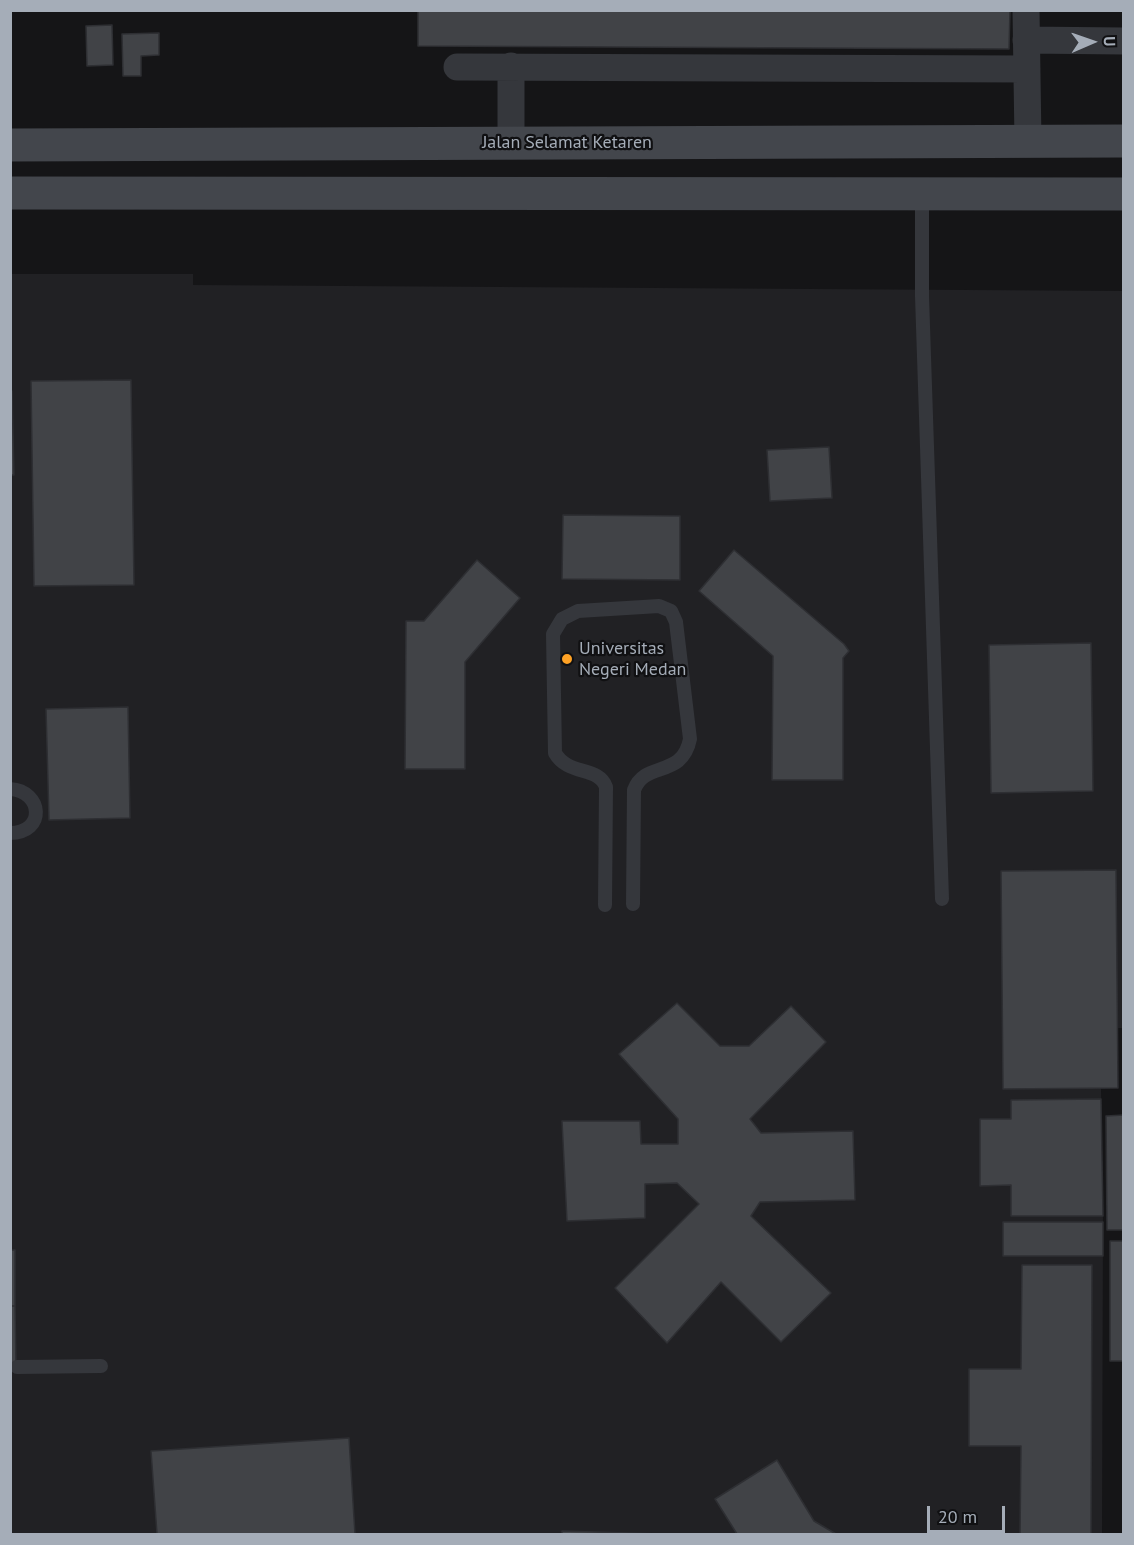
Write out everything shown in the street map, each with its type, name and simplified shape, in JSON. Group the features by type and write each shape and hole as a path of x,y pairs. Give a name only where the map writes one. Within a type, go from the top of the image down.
{"street":[{"path":"1026,10 1028,142"},
{"path":"1026,40 1124,41"},
{"path":"458,66 1027,69"},
{"path":"511,66 511,143"},
{"name":"Jalan Selamat Ketaren","path":"10,145 1124,141"},
{"path":"654,194 655,143"},
{"path":"10,193 1124,194"}],"lane":[{"path":"922,194 923,307 942,899"},
{"path":"605,905 606,787 598,776 568,766 555,753 553,634 562,619 578,611 658,606 671,611 676,622 690,739 688,748 679,761 641,778 634,790 633,904"},
{"path":"10,789 28,795 35,806 35,820 29,829 10,833"},
{"path":"17,1367 101,1366"}],"shaded area":[{"name":"Universitas Negeri Medan","path":"11,274 193,274 193,285 1123,291 1124,1028 1118,1028 1118,1088 1101,1088 1102,1534 11,1534"}],"building":[{"path":"418,10 1010,10 1009,49 418,46"},
{"path":"112,25 113,65 87,66 86,26"},
{"path":"159,33 159,55 141,56 141,76 123,76 122,34"},
{"path":"131,380 134,585 34,586 31,381"},
{"path":"10,391 12,391 14,475 10,475"},
{"path":"829,447 832,498 770,501 767,450"},
{"path":"563,515 680,516 680,580 562,579"},
{"path":"734,550 844,644 849,651 843,658 843,780 772,780 773,656 699,591"},
{"path":"477,560 520,598 465,662 465,769 405,769 406,621 424,621"},
{"path":"1091,643 1093,791 991,793 989,645"},
{"path":"128,707 130,818 49,820 46,709"},
{"path":"1116,870 1118,1088 1003,1089 1001,871"},
{"path":"677,1003 720,1046 749,1046 791,1006 826,1042 750,1119 761,1133 853,1131 855,1200 760,1202 751,1216 831,1293 781,1342 721,1282 667,1343 615,1288 699,1204 677,1183 645,1184 645,1218 567,1221 562,1121 640,1121 641,1144 678,1144 678,1119 619,1054"},
{"path":"1101,1099 1103,1216 1011,1216 1011,1185 980,1186 980,1119 1011,1119 1011,1100"},
{"path":"1124,1115 1124,1230 1107,1230 1106,1116"},
{"path":"1003,1222 1103,1222 1103,1256 1003,1256"},
{"path":"1110,1241 1124,1241 1124,1361 1110,1361"},
{"path":"10,1250 15,1250 15,1306 10,1306"},
{"path":"1022,1265 1092,1265 1091,1534 1020,1534 1021,1446 969,1446 969,1369 1021,1369"},
{"path":"10,1306 15,1306 16,1367 10,1367"},
{"path":"349,1438 355,1534 157,1534 151,1451"},
{"path":"777,1460 814,1521 836,1534 737,1534 715,1499"},
{"path":"562,1531 661,1534 562,1534"}],"place":[{"name":"Universitas Negeri Medan","path":"567,659"}]}
